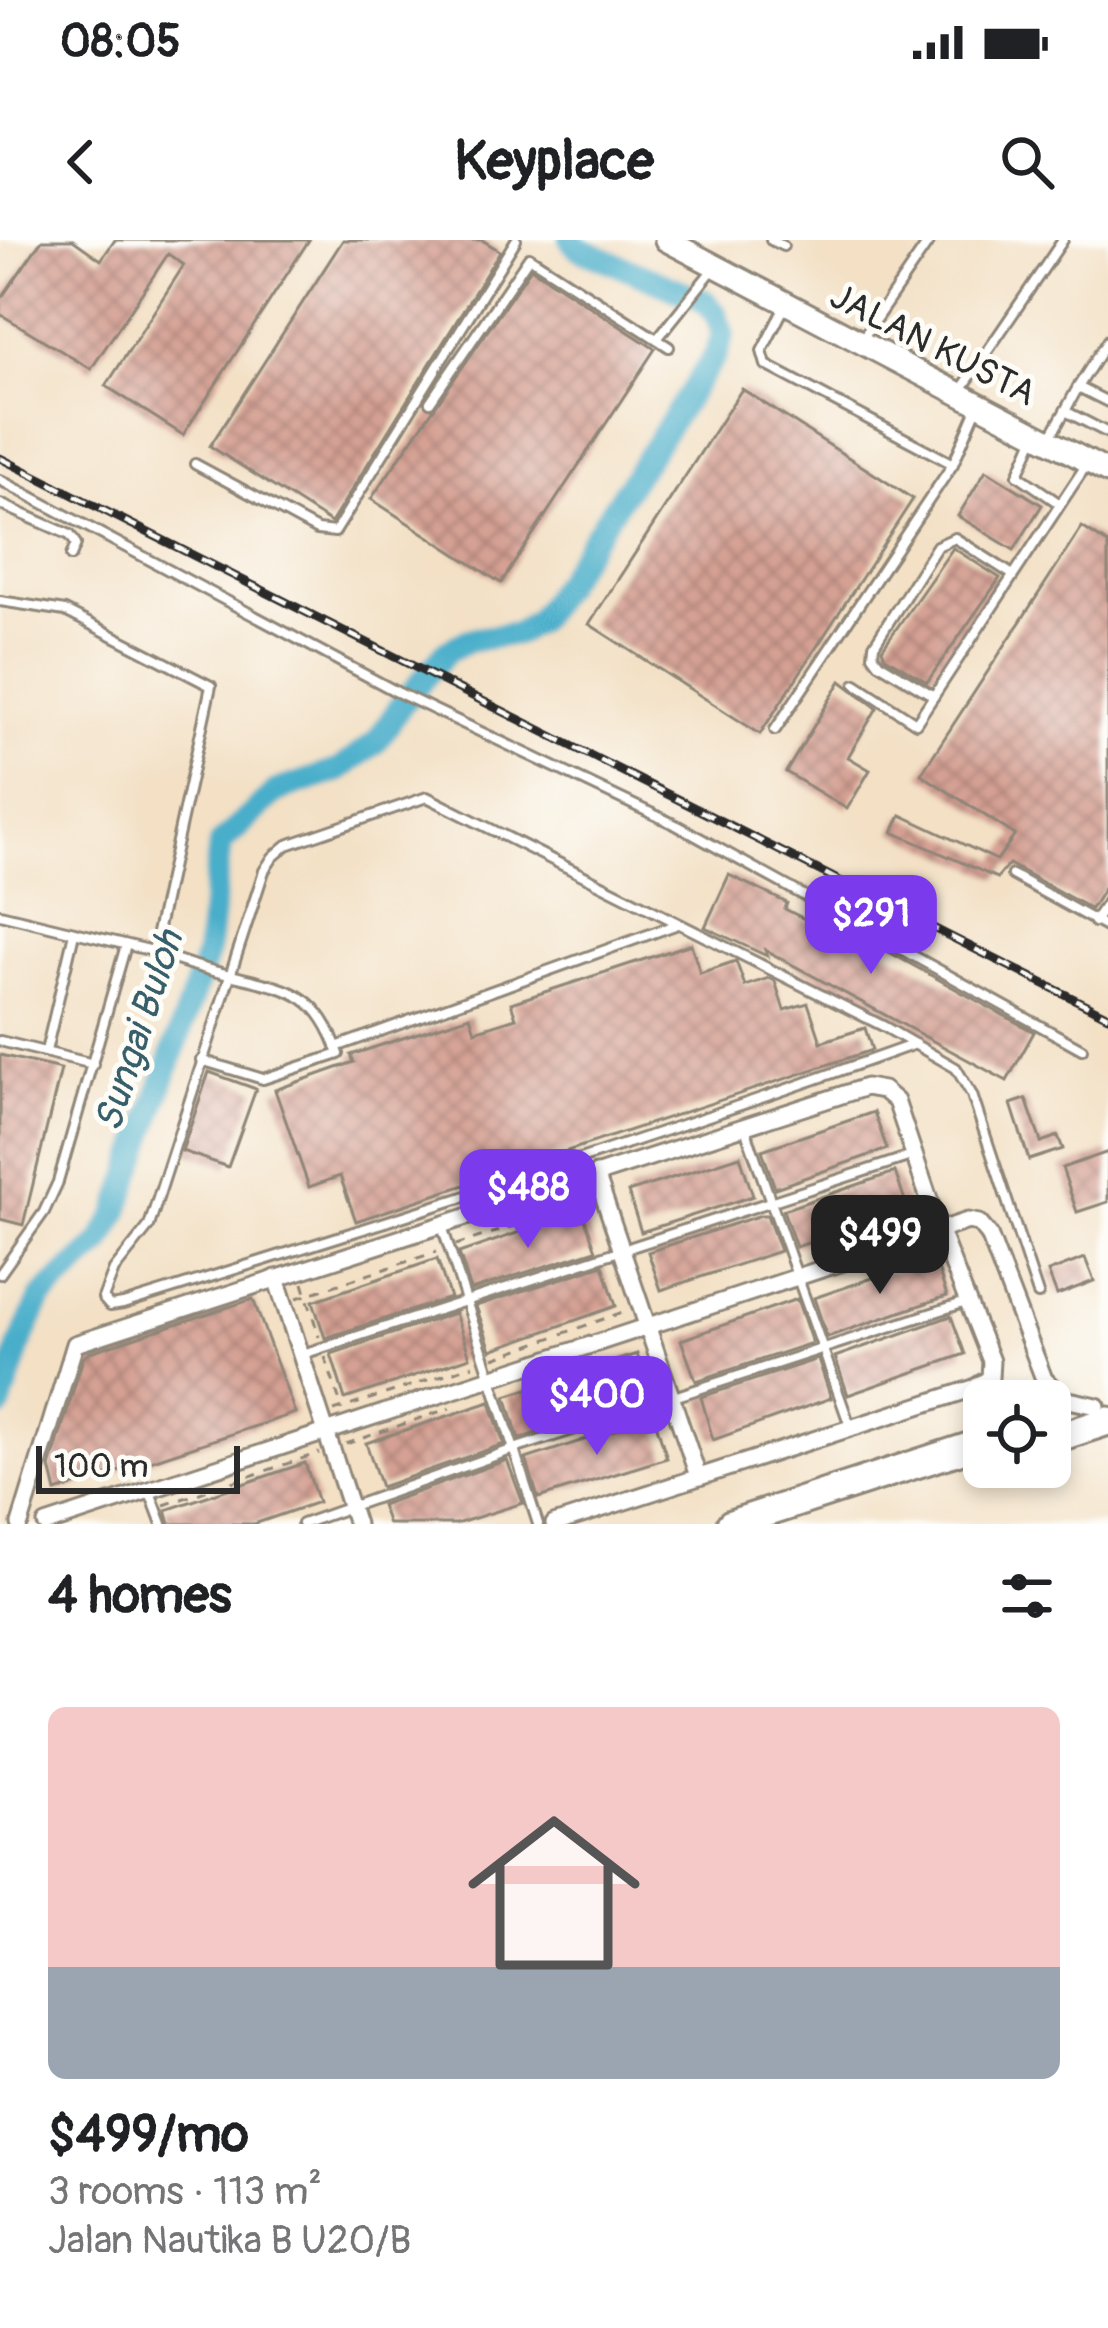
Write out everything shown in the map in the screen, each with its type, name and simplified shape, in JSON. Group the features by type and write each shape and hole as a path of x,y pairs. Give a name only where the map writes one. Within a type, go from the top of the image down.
{"highway":[{"path":"1071,1417 1104,1410"},
{"path":"1071,1428 1104,1410"},
{"path":"731,1524 963,1449"},
{"path":"792,1524 963,1468"}],"street":[{"name":"JALAN KUSTA","path":"681,243 708,275 785,305 1098,468"},
{"path":"20,1524 75,1344 866,1087 883,1090 896,1101 991,1361 990,1378 974,1388 554,1524"},
{"path":"596,1174 698,1476"},
{"path":"46,1524 329,1440 647,1326 963,1222 979,1223 989,1235 1044,1379 1064,1399 1104,1410"},
{"path":"276,1278 356,1524"}],"lane":[{"path":"196,464 317,530 334,532 516,240"},
{"path":"771,240 783,246"},
{"path":"860,343 930,240"},
{"path":"776,730 953,464 969,399 1064,240"},
{"path":"430,402 529,257 669,346"},
{"path":"657,339 708,275"},
{"path":"785,305 762,351 766,365 953,464"},
{"path":"1060,504 1018,475 1065,411 1108,340"},
{"path":"1078,387 1108,402"},
{"path":"1065,411 1108,434"},
{"path":"856,683 916,723 1060,504 1098,468"},
{"path":"0,480 397,692 678,826 1082,1049"},
{"path":"0,504 70,535 76,544 71,556"},
{"path":"934,696 873,655 874,645 937,546 955,538 1013,575"},
{"path":"0,601 65,611 211,686 153,951"},
{"path":"915,1044 659,1136 110,1306 104,1298 114,1270 149,1226 227,974 273,857 287,845 427,797 679,923 915,1044 956,1068 967,1082 1038,1294"},
{"path":"1012,875 1108,928"},
{"path":"1094,922 1108,901"},
{"path":"0,914 274,983 303,996 325,1021 339,1054 262,1079 201,1060"},
{"path":"336,1047 679,923"},
{"path":"46,1051 74,933"},
{"path":"0,1274 44,1213 58,1182 126,945"},
{"path":"0,1041 93,1064"},
{"path":"744,1126 850,1426"},
{"path":"301,1354 914,1155"},
{"path":"442,1225 538,1524"},
{"path":"302,1524 514,1449 968,1301"},
{"path":"150,1490 162,1524"}],"path":[{"path":"156,1508 329,1440 493,1385"}],"building":[{"path":"42,240 73,240 101,260 115,240 309,240 183,435 106,386 184,265 168,254 91,369 0,314 0,300"},
{"path":"343,240 482,240 500,251 331,523 210,446"},
{"path":"531,268 655,349 501,583 371,499"},
{"path":"742,389 913,499 760,734 589,624"},
{"path":"986,470 1042,505 1014,550 958,516"},
{"path":"1082,527 1108,544 1108,882 1091,909 1009,864 997,878 893,832 901,815 997,860 1015,835 921,774"},
{"path":"953,548 1000,578 927,682 885,657 882,649"},
{"path":"841,681 877,708 848,757 870,770 847,809 786,772"},
{"path":"729,875 787,903 785,909 822,928 827,918 1034,1032 1007,1081 765,950 767,956 705,927"},
{"path":"691,944 700,973 736,961 745,986 769,978 775,981 784,1010 808,1003 821,1042 865,1028 872,1050 356,1221 340,1176 309,1187 275,1090 354,1062 351,1055 470,1016 475,1031 516,1018 511,1003"},
{"path":"0,1055 61,1069 23,1225 0,1219"},
{"path":"209,1072 256,1089 228,1167 182,1151"},
{"path":"1026,1099 1041,1142 1058,1136 1063,1149 1029,1160 1011,1104"},
{"path":"874,1112 887,1149 775,1188 762,1150"},
{"path":"1108,1152 1108,1202 1077,1212 1062,1168"},
{"path":"740,1156 753,1196 641,1232 628,1192"},
{"path":"895,1172 908,1209 796,1247 783,1210"},
{"path":"582,1211 596,1250 471,1290 459,1253"},
{"path":"767,1215 780,1251 661,1290 648,1252"},
{"path":"934,1257 947,1296 827,1337 814,1298"},
{"path":"1085,1258 1094,1281 1057,1295 1048,1272"},
{"path":"437,1259 450,1298 325,1338 313,1301"},
{"path":"603,1265 616,1306 491,1350 476,1306"},
{"path":"253,1299 295,1413 56,1492 50,1467 83,1358"},
{"path":"797,1299 812,1343 696,1381 681,1340"},
{"path":"455,1313 470,1357 345,1399 331,1354"},
{"path":"951,1316 965,1354 848,1395 835,1357"},
{"path":"637,1354 650,1396 519,1439 506,1396"},
{"path":"818,1359 831,1398 713,1440 701,1397"},
{"path":"490,1402 504,1444 381,1487 366,1443"},
{"path":"654,1417 667,1458 538,1498 526,1459"},
{"path":"507,1460 523,1503 456,1524 388,1524 381,1505"},
{"path":"305,1463 318,1502 254,1524 170,1524 166,1510"}],"waterway":[{"name":"Sungai Buloh","path":"0,1407 41,1298 100,1244 117,1214 207,954 220,844 277,791 340,770 377,741 447,651 469,640 518,633 539,619 716,354 723,335 716,314 705,301 578,248 571,240"}],"railway":[{"path":"0,458 1108,1016"}]}
